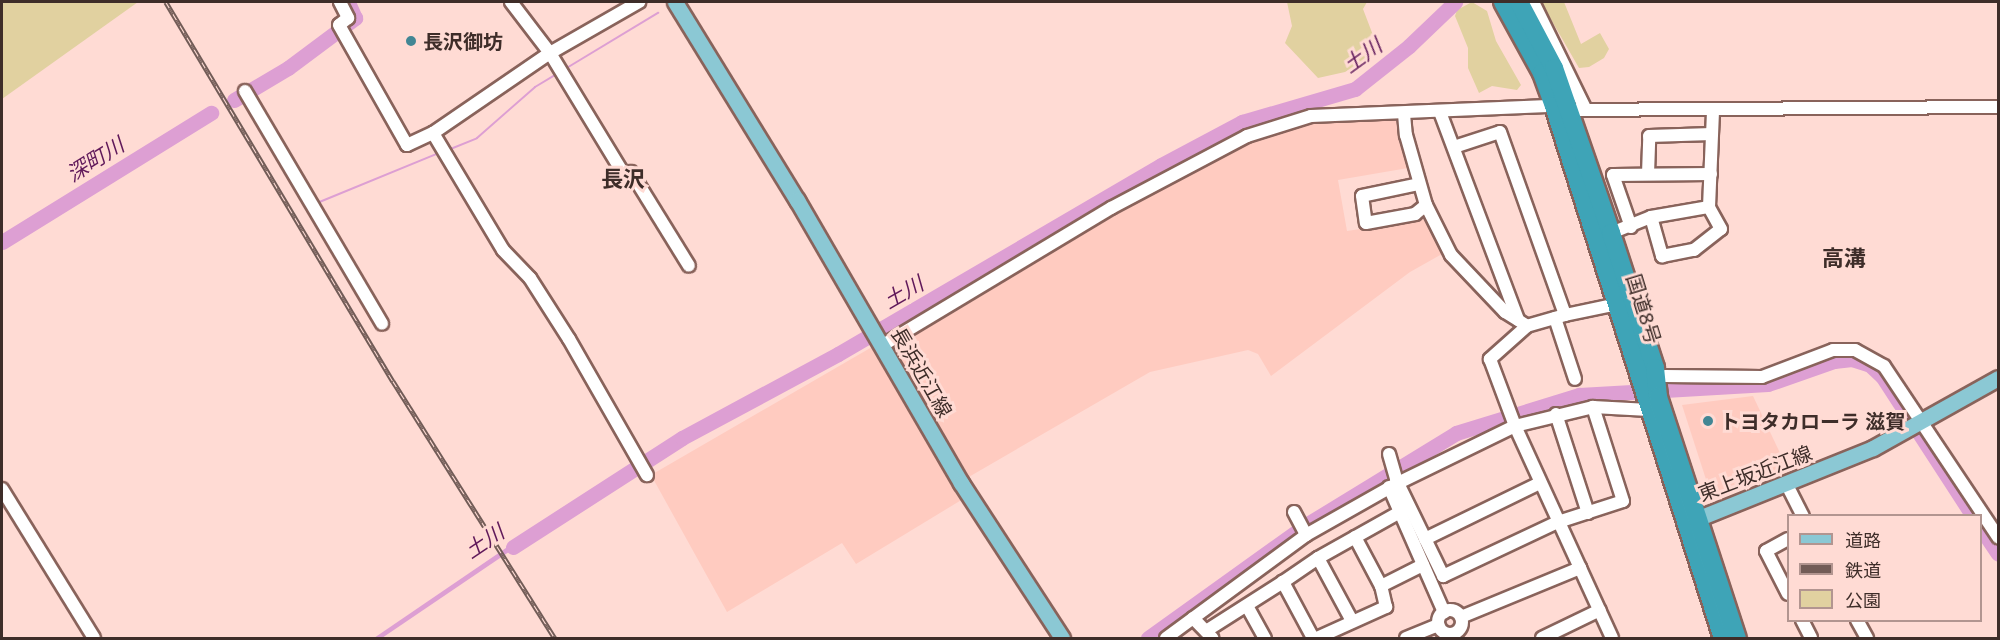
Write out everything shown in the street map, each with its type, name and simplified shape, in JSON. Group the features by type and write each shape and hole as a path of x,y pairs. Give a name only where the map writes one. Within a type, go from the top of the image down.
{"highway":[{"name":"国道8号","path":"1517,5 1570,109 1611,233 1626,302"},
{"name":"国道8号","path":"1570,109 1626,302 1653,371 1651,402 1737,639"},
{"name":"国道8号","path":"1692,520 1724,639"}],"main road":[{"name":"長浜近江線","path":"675,2 868,320 961,483 1062,639"},
{"name":"東上坂近江線","path":"1692,520 1787,485 1917,424 1998,378"}],"street":[{"path":"340,2 348,18 339,25 407,145 433,133 550,53 631,4"},
{"path":"511,2 550,53 623,173 631,172 689,266"},
{"path":"1517,5 1560,50 1570,109"},
{"path":"245,91 382,324"},
{"path":"881,343 1111,208 1247,136 1311,116 1570,109 1998,107"},
{"path":"1651,217 1662,256 1694,250 1721,229 1709,207 1713,110"},
{"path":"1440,112 1523,323"},
{"path":"1404,114 1406,135 1419,184 1426,205 1451,255 1523,323"},
{"path":"1454,147 1500,132 1560,316 1575,379"},
{"path":"433,133 503,250 530,278 558,322 647,475"},
{"path":"1648,174 1649,136 1712,134"},
{"path":"1631,227 1613,175 1711,174"},
{"path":"1419,184 1362,196 1366,223 1415,213 1426,205"},
{"path":"1611,233 1631,227 1651,217 1709,207"},
{"path":"1612,639 1514,424 1490,359 1523,323 1626,302"},
{"path":"1653,371 1761,377 1833,350 1855,350 1884,366 1917,424 1982,514"},
{"path":"1166,639 1306,535 1394,483 1514,424 1593,407 1651,402"},
{"path":"1394,483 1443,576 1558,522 1623,501 1593,407"},
{"path":"1556,414 1588,513"},
{"path":"1389,456 1400,513 1444,612 1438,625 1406,639"},
{"path":"1425,539 1540,483"},
{"path":"1787,485 1802,514"},
{"path":"2,489 94,639"},
{"path":"1294,512 1306,535"},
{"path":"1193,618 1209,635 1318,558 1400,513"},
{"path":"1982,515 1998,537"},
{"path":"1283,582 1315,639 1386,607 1381,586 1355,537"},
{"path":"1787,540 1766,551 1787,592"},
{"path":"1318,558 1352,621"},
{"path":"1381,586 1423,565"},
{"path":"1461,617 1580,568"},
{"path":"1247,606 1265,639"},
{"path":"1438,625 1444,633 1456,636 1462,625 1461,617 1452,610 1444,612"},
{"path":"1542,639 1565,633 1600,610"},
{"path":"1802,622 1811,639"},
{"path":"1858,622 1867,639"}],"shaded area":[{"path":"1399,118 1408,168 1338,180 1347,231 1426,219 1442,254 1410,272 1271,376 1258,354 1248,350 1150,372 967,478 887,346 1164,184 1246,141 1312,121"},
{"path":"872,347 963,499 856,564 842,543 727,612 651,475"},
{"path":"1753,396 1789,472 1712,498 1682,405"},
{"path":"528,533 531,537 382,638 374,638"}],"green space":[{"path":"2,2 138,2 2,99"},
{"path":"1287,2 1367,2 1363,9 1376,43 1373,56 1345,72 1318,78 1285,43 1292,26"},
{"path":"1472,2 1487,11 1496,41 1521,85 1517,90 1492,86 1479,93 1468,68 1468,48 1455,16 1457,10"},
{"path":"1541,2 1564,2 1581,44 1600,33 1609,49 1604,58 1589,67 1579,68"}],"waterway":[{"name":"深町川","path":"234,100 288,68 355,18 348,2"},
{"name":"土川","path":"513,547 682,438 838,354 1161,165 1242,122 1355,89 1409,46 1455,2"},
{"path":"565,69 658,13"},
{"path":"448,150 477,138 535,87 558,73"},
{"name":"深町川","path":"2,242 211,113"},
{"path":"317,203 439,153"},
{"path":"1148,638 1306,525 1456,433 1579,395 1768,384 1834,361 1852,359 1870,365 1882,376 1972,514"},
{"path":"1982,530 1998,554"}],"railway":[{"path":"166,2 393,381 555,638"}],"place":[{"name":"長沢御坊","path":"411,41"},
{"name":"トヨタカローラ 滋賀","path":"1708,421"}],"district":[{"name":"長沢","path":"623,179"},
{"name":"高溝","path":"1844,258"}]}
